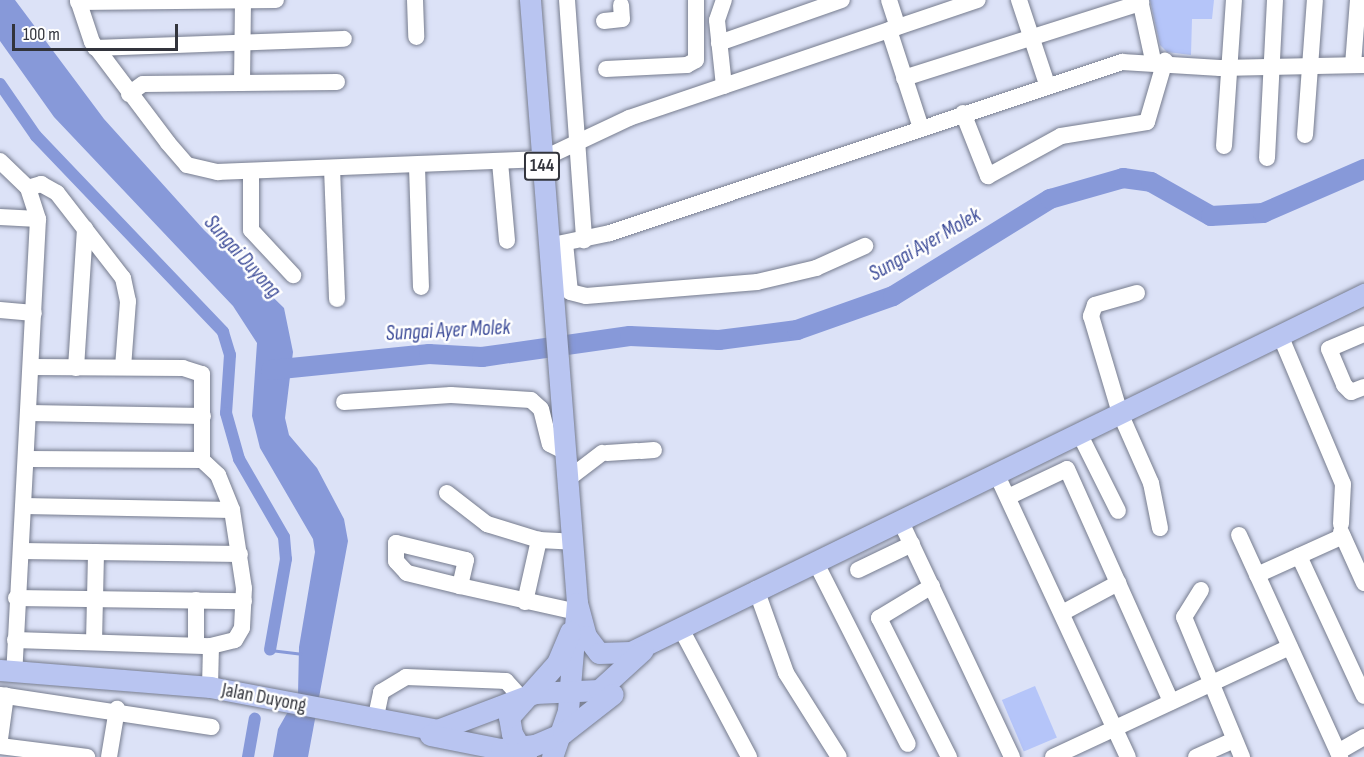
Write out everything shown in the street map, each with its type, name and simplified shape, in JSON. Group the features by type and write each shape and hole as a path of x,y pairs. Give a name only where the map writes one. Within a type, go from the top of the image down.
{"main road":[{"name":"144","path":"530,0 542,159 557,244 555,331 576,575 571,692 562,733 552,757"},
{"path":"575,607 586,636 599,652 620,656 653,642 756,589 1364,294"},
{"name":"144","path":"575,607 557,663 522,699 509,717 523,753 562,733 613,694"},
{"path":"560,757 613,694 676,629"},
{"name":"Jalan Duyong","path":"7,670 210,687 385,723 453,727 547,691 571,692 606,685 653,642"},
{"path":"385,723 472,745 523,753"},
{"path":"472,745 495,757"}],"street":[{"path":"276,0 78,1 95,48 187,165 204,171 251,171 417,167 542,159 575,143 724,86 893,29 934,7 977,0"},
{"path":"415,0 417,37"},
{"path":"567,0 575,143 584,240"},
{"path":"606,69 687,65 696,60 696,0"},
{"path":"724,0 718,7 724,86"},
{"path":"720,43 842,0"},
{"path":"889,0 904,78 921,128"},
{"path":"1019,0 1047,84"},
{"path":"1224,146 1234,0"},
{"path":"1267,158 1275,0"},
{"path":"1305,135 1308,66 1315,0"},
{"path":"865,246 816,268 757,282 576,295 557,244 584,240 1047,84 1122,62 1159,60 1231,68 1358,65 1358,0"},
{"path":"238,1 243,40 242,83"},
{"path":"904,78 1141,2 1159,60 1147,122 1061,136 988,176 963,113"},
{"path":"604,21 622,19 621,5"},
{"path":"95,48 243,40 344,39"},
{"path":"129,94 143,84 337,81"},
{"path":"0,161 7,172 28,188 38,219 27,459 15,639 7,670"},
{"path":"500,162 507,241"},
{"path":"417,167 421,287"},
{"path":"332,168 337,299"},
{"path":"251,171 251,230 293,275"},
{"path":"28,188 50,187 85,228 126,288 123,367"},
{"path":"0,217 38,219"},
{"path":"76,368 85,228"},
{"path":"1137,293 1095,304 1090,316 1120,413 1151,483 1160,528"},
{"path":"0,310 34,313"},
{"path":"1364,334 1329,349 1344,386 1351,392 1364,387"},
{"path":"1280,335 1341,477 1342,531 1364,583"},
{"path":"32,367 195,369 202,374 202,460"},
{"path":"344,402 451,395 531,400 541,409 550,444 566,452"},
{"path":"29,413 203,416"},
{"path":"1079,433 1118,511"},
{"path":"568,479 604,453 644,451"},
{"path":"15,639 203,645 236,640 244,601 240,554 232,510 218,475 202,460 27,459"},
{"path":"1008,497 1067,469 1171,702"},
{"path":"996,473 1128,757"},
{"path":"447,493 487,524 539,540 573,542"},
{"path":"24,506 232,510"},
{"path":"900,520 1012,757"},
{"path":"1257,575 1299,556 1342,531"},
{"path":"1239,535 1339,754 1364,738"},
{"path":"525,602 539,540"},
{"path":"858,570 912,544"},
{"path":"21,551 240,554"},
{"path":"94,642 96,552"},
{"path":"1299,556 1364,696"},
{"path":"814,561 908,744"},
{"path":"1062,613 1118,583"},
{"path":"460,586 525,602 575,607"},
{"path":"932,586 879,618 949,757"},
{"path":"756,589 786,672 839,757"},
{"path":"1201,590 1184,617 1242,757"},
{"path":"16,598 244,601"},
{"path":"196,600 210,687"},
{"path":"676,629 749,757"},
{"path":"1053,757 1290,647"},
{"path":"385,723 381,692 406,677 506,681 522,699"},
{"path":"0,739 3,695 117,709 212,727"},
{"path":"110,757 117,709"},
{"path":"1196,757 1234,740"},
{"path":"0,746 87,757"}],"shaded area":[{"name":"Sungai Duyong","path":"0,0 15,0 104,119 204,230 284,308 293,352 285,418 289,435 317,468 344,519 348,541 308,757 273,757 278,729 298,694 299,647 315,552 313,539 260,448 252,416 257,343 233,306 54,117 0,41"},
{"path":"1150,0 1214,0 1212,19 1192,19 1191,55 1167,52 1160,45"},
{"path":"1035,686 1057,738 1024,752 1002,700"}],"waterway":[{"path":"0,84 36,136 223,332 230,355 226,413 239,459 284,537 286,559 270,650"},
{"name":"Sungai Ayer Molek","path":"271,370 429,354 482,357 630,336 719,340 797,330 893,296 1050,199 1123,178 1151,182 1211,216 1263,213 1364,169"},
{"path":"270,650 301,654"},
{"path":"248,757 255,719"}]}
